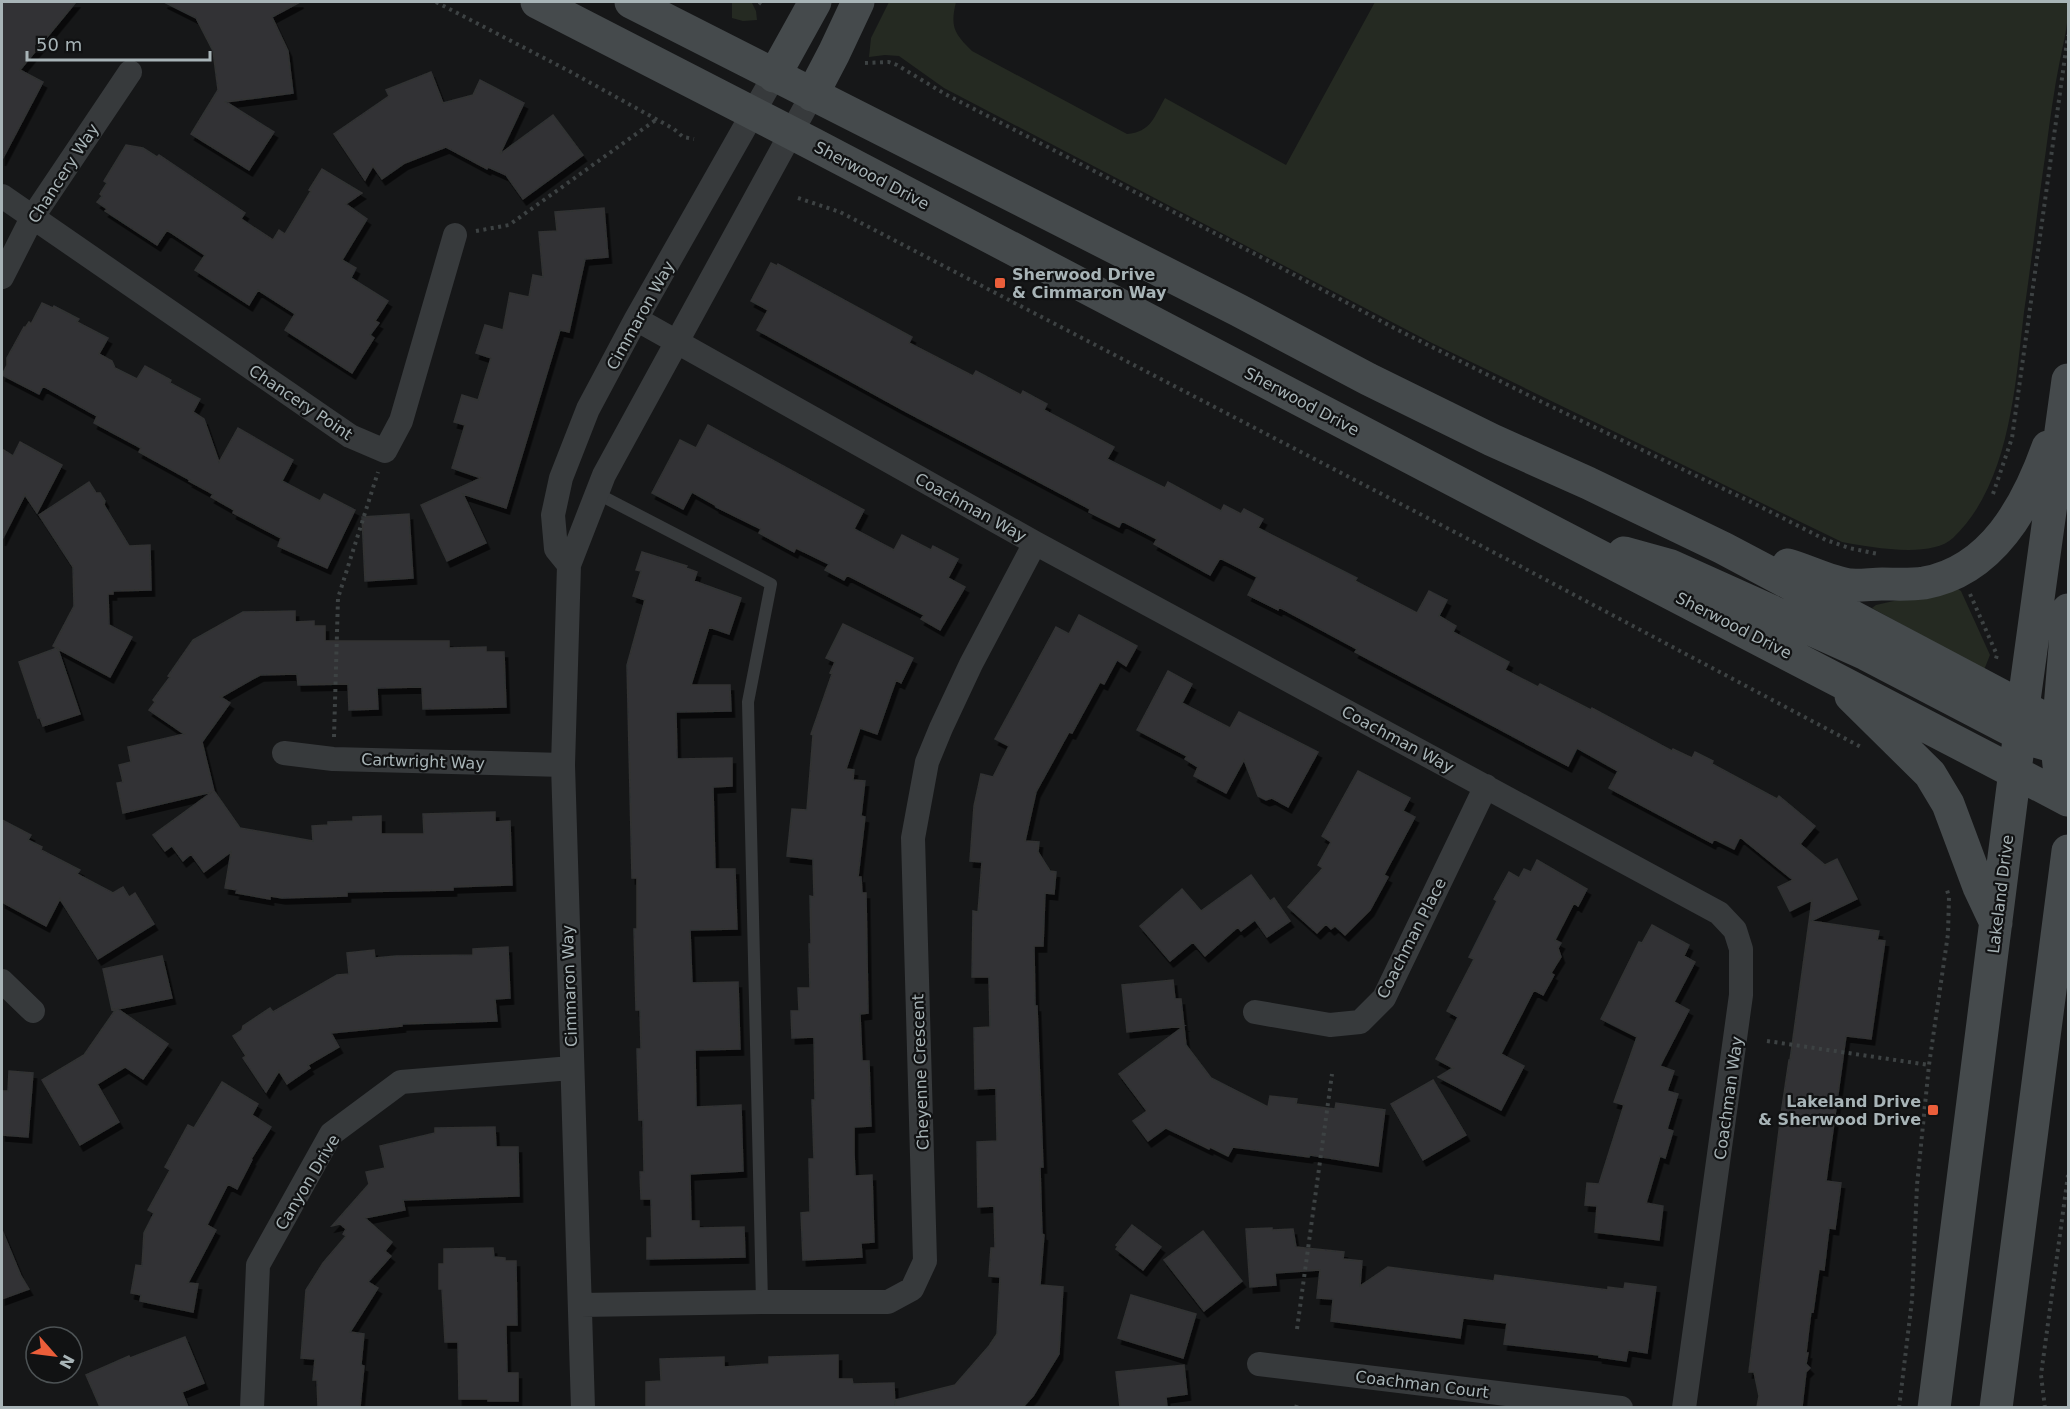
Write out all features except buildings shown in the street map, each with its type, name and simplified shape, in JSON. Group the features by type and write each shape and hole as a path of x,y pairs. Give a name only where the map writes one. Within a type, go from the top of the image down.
{"main road":[{"name":"Sherwood Drive","path":"537,2 791,132 2068,800"},
{"path":"631,2 1492,440 1723,548 2021,722 2064,753"},
{"path":"774,76 815,2"},
{"path":"812,95 858,2"},
{"path":"1723,548 1850,585 1905,585 1925,582 1960,571 1992,548 2004,534 2023,502 2053,435 2068,380"},
{"name":"Lakeland Drive","path":"1934,1407 2021,722 2068,380"},
{"path":"1564,537 1671,566 2021,722"},
{"path":"2064,753 2068,610"},
{"path":"1829,674 1930,774 1948,804 1979,887 1996,923"},
{"path":"2015,771 2022,766 2064,753"},
{"path":"1996,1407 2068,851"},
{"path":"2031,1138 2068,1013"}],"street":[{"name":"Chancery Way","path":"2,277 32,218 130,72"},
{"name":"Cimmaron Way","path":"569,565 556,549 553,515 561,478 588,409 636,319 774,76"},
{"name":"Cimmaron Way","path":"583,1407 563,765 569,565 604,475 812,95"},
{"name":"Chancery Point","path":"2,196 350,436 385,451"},
{"path":"385,451 401,421 455,235"},
{"name":"Coachman Way","path":"636,319 1035,543 1719,913 1735,930 1741,949 1741,995 1684,1407"},
{"name":"Cheyenne Crescent","path":"580,1305 888,1302 912,1290 925,1261 914,838 917,817 927,762 941,728 971,664 1035,543"},
{"name":"Cartwright Way","path":"284,753 333,759 563,765"},
{"name":"Coachman Place","path":"1255,1012 1330,1025 1360,1022 1384,998 1486,786"},
{"path":"2,981 33,1011"},
{"name":"Canyon Drive","path":"252,1407 258,1265 331,1134 401,1082 571,1068"},
{"name":"Coachman Court","path":"1259,1364 1621,1407"}],"lane":[{"path":"598,494 771,584 748,702 762,1302"},
{"path":"2001,1367 2007,1407"}],"path":[{"path":"436,2 657,119 683,137 694,139"},
{"path":"1987,502 1993,494 2012,438 2068,34"},
{"path":"865,63 889,62 897,65 945,94 1185,217 1398,330 1826,540 1849,548 1887,555"},
{"path":"455,235 509,225 657,119"},
{"path":"798,198 851,218 1518,565 1862,748"},
{"path":"333,759 338,598 385,451"},
{"path":"1966,585 1997,655"},
{"path":"1899,1407 1912,1300 1917,1185 1929,1065 1948,934 1947,887"},
{"path":"1767,1041 1929,1065"},
{"path":"1298,1329 1332,1074"},
{"path":"2045,1407 2041,1375 2068,1175"}],"shaded area":[{"path":"732,2 752,3 757,20 743,21 732,18"},
{"path":"889,2 956,2 953,18 955,29 972,51 1127,134 1147,127 1165,98 1286,165 1375,2 2068,2 2067,24 2051,116 2013,402 1998,462 1987,490 1972,516 1953,538 1943,544 1916,550 1900,550 1842,542 1432,343 944,88 899,56 869,57 871,38"},
{"path":"1955,587 1961,591 1990,655 1984,670 1872,608 1876,605"}],"place":[{"name":"Sherwood Drive & Cimmaron Way","path":"1000,283"},
{"name":"Lakeland Drive & Sherwood Drive","path":"1933,1110"}]}
